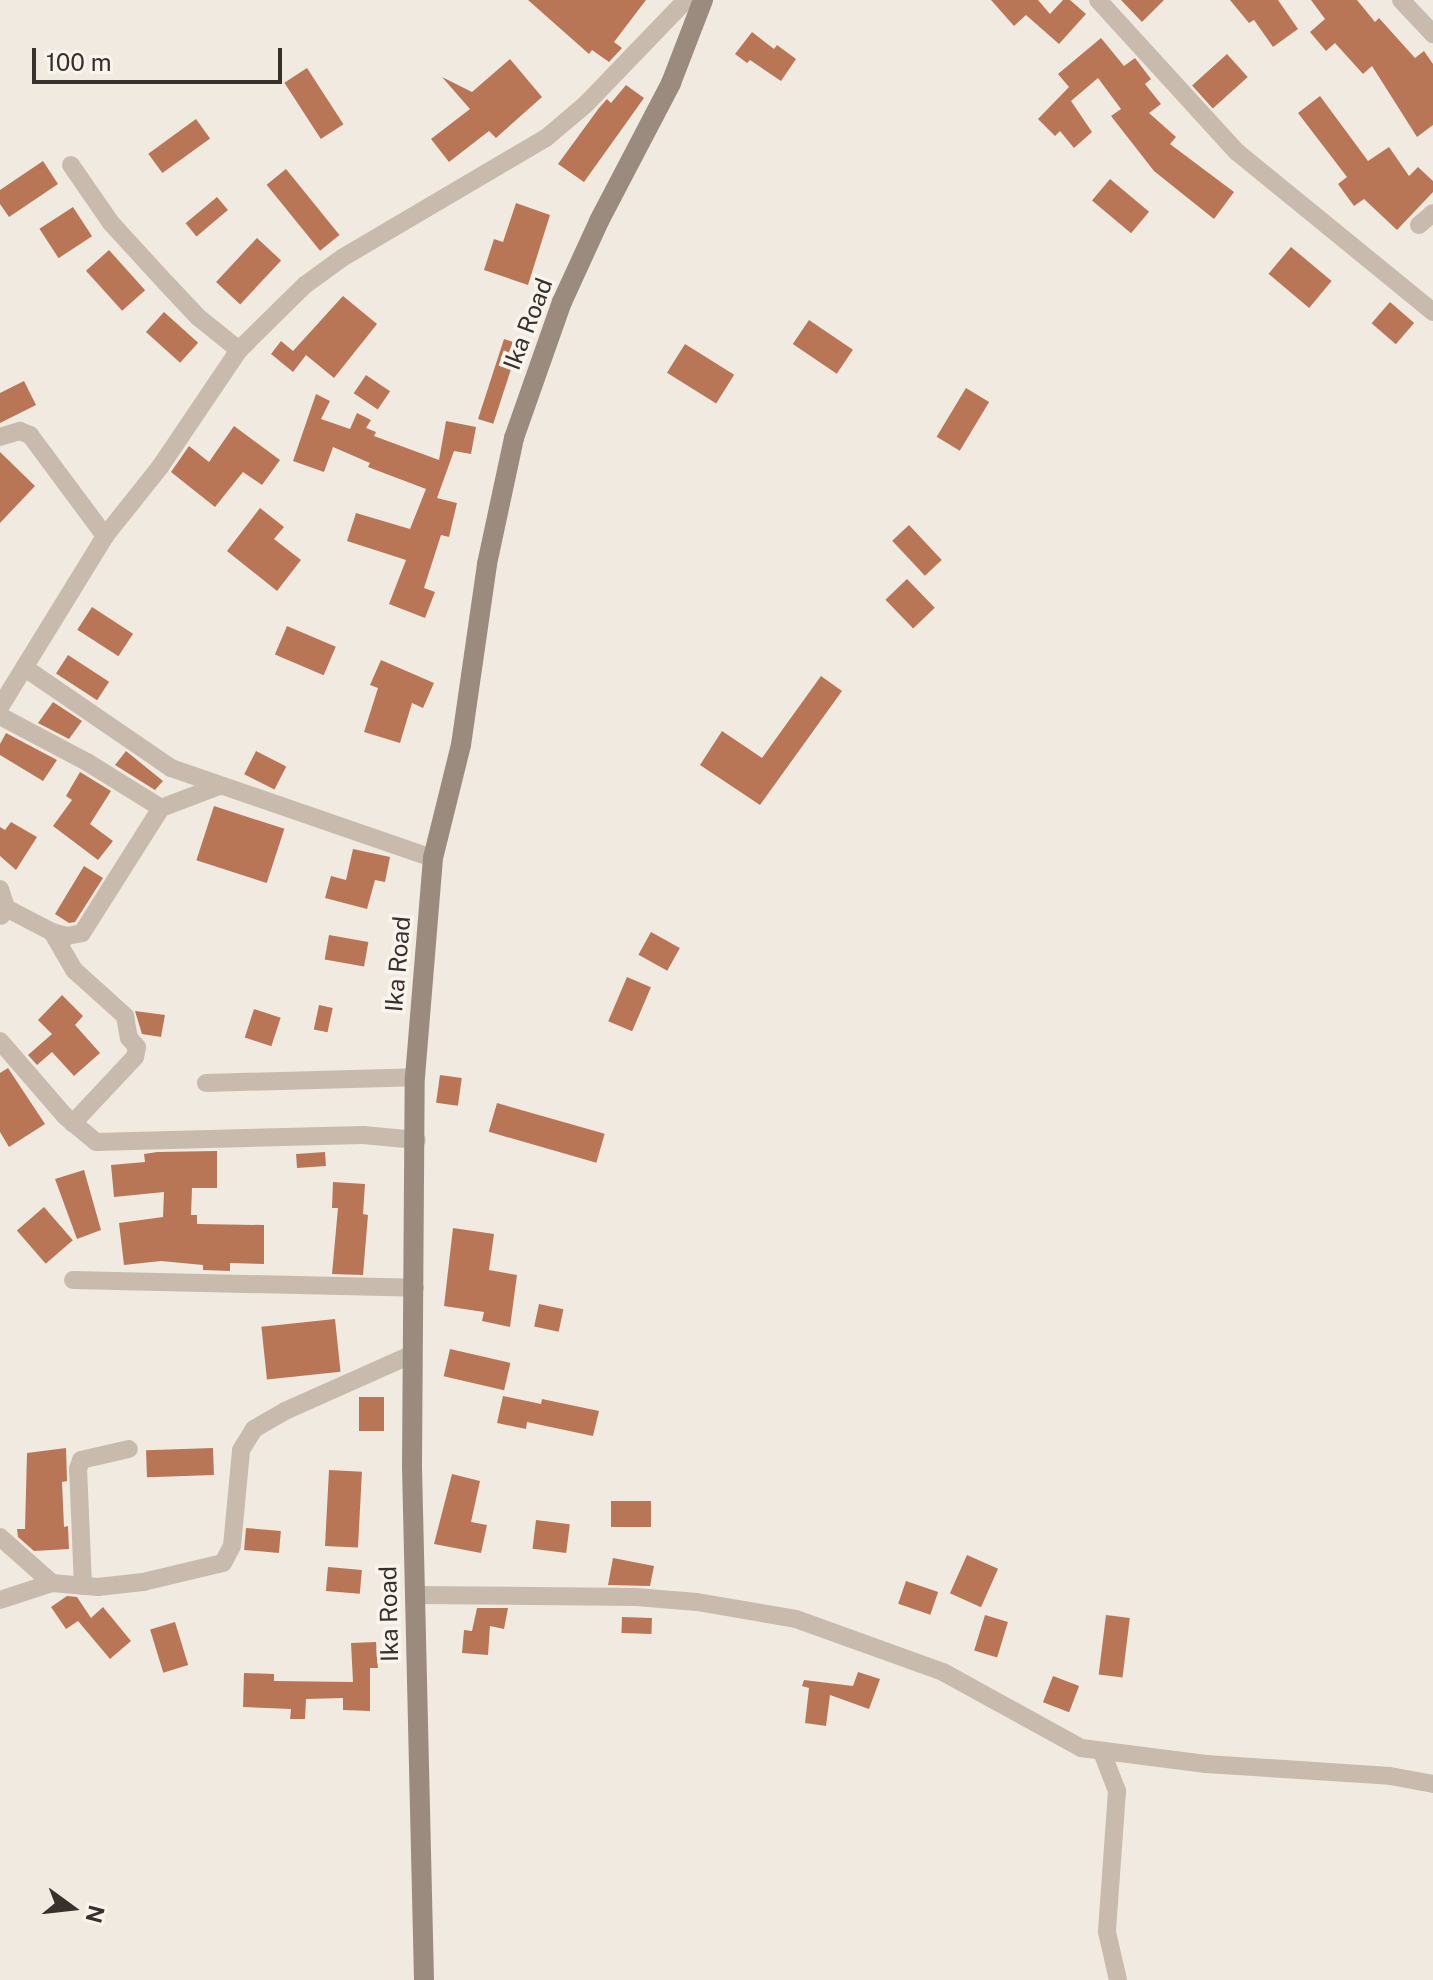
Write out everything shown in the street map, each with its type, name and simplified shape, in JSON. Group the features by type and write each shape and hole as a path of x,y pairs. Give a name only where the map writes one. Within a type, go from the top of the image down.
{"street":[{"path":"0,707 105,536 160,467 239,350 305,285 342,258 546,138 586,104 686,0"},
{"name":"Ika Road","path":"424,1980 415,1595 415,1077 433,858 461,745 491,539 514,438 562,302 599,221 656,116 703,0"},
{"path":"1098,0 1237,152 1433,312"},
{"path":"1401,0 1433,34"},
{"path":"71,165 111,223 198,317 239,350"},
{"path":"0,437 20,431 30,435 105,536"},
{"path":"25,668 121,731 159,762 219,786 433,858"},
{"path":"0,716 87,762 161,808"},
{"path":"0,889 3,913 67,936 82,933 161,808 219,786"},
{"path":"52,932 74,970 125,1016 129,1038 137,1050 73,1123"},
{"path":"0,1041 87,1138 104,1144 213,1137 363,1135 417,1140"},
{"path":"206,1083 415,1077"},
{"path":"73,1280 415,1288"},
{"path":"0,1600 52,1583 83,1586 143,1582 223,1563 232,1546 241,1450 254,1429 285,1411 413,1354"},
{"path":"83,1586 78,1469 81,1460 129,1449"},
{"path":"0,1537 52,1583"},
{"path":"415,1595 636,1597 697,1602 796,1619 943,1672 1065,1742 1102,1752 1206,1764 1390,1776 1433,1784"},
{"path":"1102,1752 1116,1785 1107,1932 1118,1980"}],"building":[{"path":"528,0 646,0 614,42 622,48 609,62 592,50 589,54"},
{"path":"991,0 1038,0 1050,14 1063,0 1070,0 1086,14 1059,44 1026,15 1014,26"},
{"path":"1121,0 1164,0 1142,22"},
{"path":"1230,0 1278,0 1298,29 1273,47 1254,20 1249,23"},
{"path":"1311,0 1357,0 1375,22 1379,18 1415,58 1424,51 1433,64 1433,125 1417,137 1372,66 1363,74 1335,43 1326,51 1310,32 1325,19"},
{"path":"752,32 774,49 777,45 796,59 781,81 750,60 747,63 735,54"},
{"path":"1101,38 1124,66 1135,58 1151,79 1145,84 1161,104 1149,113 1176,137 1170,144 1234,192 1214,219 1154,171 1111,116 1121,109 1098,78 1071,101 1092,132 1074,148 1060,131 1055,136 1038,119 1069,87 1058,74"},
{"path":"1227,54 1248,77 1213,108 1192,85"},
{"path":"510,59 542,97 496,138 489,131 449,162 431,139 470,109 442,77 472,92"},
{"path":"307,68 343,124 321,139 284,83"},
{"path":"626,85 644,98 584,182 558,164 599,108 607,99 611,103"},
{"path":"1320,96 1368,161 1389,147 1409,176 1418,167 1433,181 1433,192 1397,230 1364,199 1354,206 1338,184 1347,177 1298,113"},
{"path":"196,119 210,138 162,173 148,154"},
{"path":"43,161 58,184 9,217 0,204 0,190"},
{"path":"286,169 339,235 320,251 267,185"},
{"path":"1110,179 1149,212 1131,233 1092,200"},
{"path":"217,197 228,210 197,236 186,223"},
{"path":"516,203 550,215 528,285 484,270 494,239 503,242"},
{"path":"73,207 92,236 59,258 39,229"},
{"path":"257,238 281,261 240,304 216,282"},
{"path":"1291,247 1332,281 1309,308 1269,274"},
{"path":"109,250 145,290 122,311 86,271"},
{"path":"343,296 377,324 334,378 306,355 293,372 271,354 281,341 293,351"},
{"path":"1390,302 1414,323 1396,344 1372,323"},
{"path":"164,312 198,343 180,363 146,332"},
{"path":"809,320 853,350 837,374 793,344"},
{"path":"504,339 519,344 493,424 478,419"},
{"path":"685,344 734,375 716,404 667,373"},
{"path":"366,375 390,391 378,409 354,393"},
{"path":"24,381 36,405 0,423 0,393"},
{"path":"966,388 989,402 960,451 937,437"},
{"path":"316,394 330,401 321,419 350,429 357,413 371,420 366,428 376,432 374,436 439,460 446,421 476,427 471,454 454,451 437,498 457,503 449,537 441,535 424,588 435,592 425,618 389,604 406,560 347,541 356,513 410,529 426,489 368,467 370,463 333,447 324,472 293,461"},
{"path":"234,426 280,460 262,485 243,472 215,507 171,472 189,446 209,462"},
{"path":"0,452 35,486 0,523"},
{"path":"260,508 284,527 274,539 301,560 277,591 227,551"},
{"path":"909,525 942,560 925,576 892,541"},
{"path":"907,579 935,608 913,629 885,600"},
{"path":"92,607 133,634 118,656 77,630"},
{"path":"287,626 336,647 324,675 275,655"},
{"path":"68,655 109,682 97,700 56,673"},
{"path":"381,660 434,683 423,708 412,703 400,743 364,732 378,688 370,685"},
{"path":"821,676 842,691 760,805 700,765 722,731 762,758"},
{"path":"53,702 82,721 69,739 38,723"},
{"path":"6,733 57,760 43,781 0,755 0,744"},
{"path":"126,751 163,781 155,790 115,765"},
{"path":"256,751 286,766 274,790 244,774"},
{"path":"80,772 111,791 90,824 113,841 98,860 53,826 72,800 66,796"},
{"path":"214,806 284,829 267,883 196,860"},
{"path":"11,822 37,837 16,870 0,856 0,827 5,830"},
{"path":"353,849 390,857 385,882 375,880 367,909 325,898 331,876 346,880"},
{"path":"84,866 103,878 75,922 69,923 55,914"},
{"path":"651,932 680,948 667,971 638,955"},
{"path":"329,935 368,942 364,967 325,960"},
{"path":"627,977 651,987 632,1031 608,1021"},
{"path":"62,995 83,1016 75,1025 100,1053 74,1076 52,1052 37,1065 28,1055 52,1034 38,1020"},
{"path":"319,1005 333,1008 327,1032 314,1029"},
{"path":"254,1009 281,1018 271,1046 245,1038"},
{"path":"135,1011 165,1015 161,1037 142,1034"},
{"path":"8,1068 45,1124 9,1147 0,1132 0,1073"},
{"path":"440,1075 462,1078 458,1106 436,1103"},
{"path":"497,1103 605,1134 596,1163 489,1132"},
{"path":"217,1151 217,1188 192,1188 191,1215 197,1215 197,1224 264,1225 264,1264 230,1263 230,1271 203,1270 203,1265 161,1261 124,1265 119,1223 163,1217 164,1192 114,1197 111,1165 145,1162 144,1154 157,1152"},
{"path":"325,1152 326,1166 297,1168 296,1154"},
{"path":"84,1170 101,1230 77,1239 55,1179"},
{"path":"333,1182 365,1184 363,1214 368,1215 363,1275 332,1274 338,1208 332,1208"},
{"path":"44,1207 73,1240 46,1264 17,1231"},
{"path":"453,1228 494,1234 489,1270 517,1275 510,1327 482,1321 484,1312 444,1306"},
{"path":"539,1304 563,1309 559,1332 534,1326"},
{"path":"335,1319 341,1372 267,1379 261,1327"},
{"path":"450,1349 510,1363 504,1390 444,1376"},
{"path":"503,1396 541,1404 542,1399 599,1411 593,1436 527,1422 526,1429 497,1423"},
{"path":"359,1397 384,1397 384,1431 359,1431"},
{"path":"66,1448 67,1481 62,1482 64,1527 68,1526 69,1549 34,1551 18,1537 17,1529 25,1529 27,1453"},
{"path":"213,1448 214,1475 147,1477 146,1450"},
{"path":"329,1470 362,1472 358,1548 325,1546"},
{"path":"452,1474 480,1481 471,1522 487,1525 481,1553 434,1544"},
{"path":"611,1501 651,1501 651,1527 611,1527"},
{"path":"536,1520 570,1524 566,1553 532,1549"},
{"path":"246,1528 281,1531 279,1553 244,1550"},
{"path":"967,1555 998,1569 981,1607 950,1593"},
{"path":"613,1558 654,1566 650,1586 608,1585"},
{"path":"328,1567 362,1570 360,1594 326,1591"},
{"path":"906,1581 938,1592 930,1615 898,1604"},
{"path":"67,1596 77,1597 91,1618 103,1607 131,1641 110,1659 78,1621 66,1629 51,1607"},
{"path":"477,1608 508,1608 504,1629 490,1626 488,1655 462,1653 464,1630 472,1631"},
{"path":"985,1615 1008,1622 997,1657 974,1650"},
{"path":"1106,1615 1130,1618 1123,1677 1099,1675"},
{"path":"622,1617 652,1618 651,1634 621,1633"},
{"path":"175,1622 188,1665 163,1673 150,1630"},
{"path":"376,1642 378,1668 370,1668 370,1711 343,1710 343,1698 306,1699 305,1719 290,1719 291,1709 243,1707 244,1673 274,1674 274,1681 353,1682 351,1643"},
{"path":"858,1672 880,1679 869,1709 830,1695 826,1726 805,1723 809,1688 802,1686 804,1680 853,1686"},
{"path":"1053,1676 1079,1686 1069,1712 1043,1702"}]}
